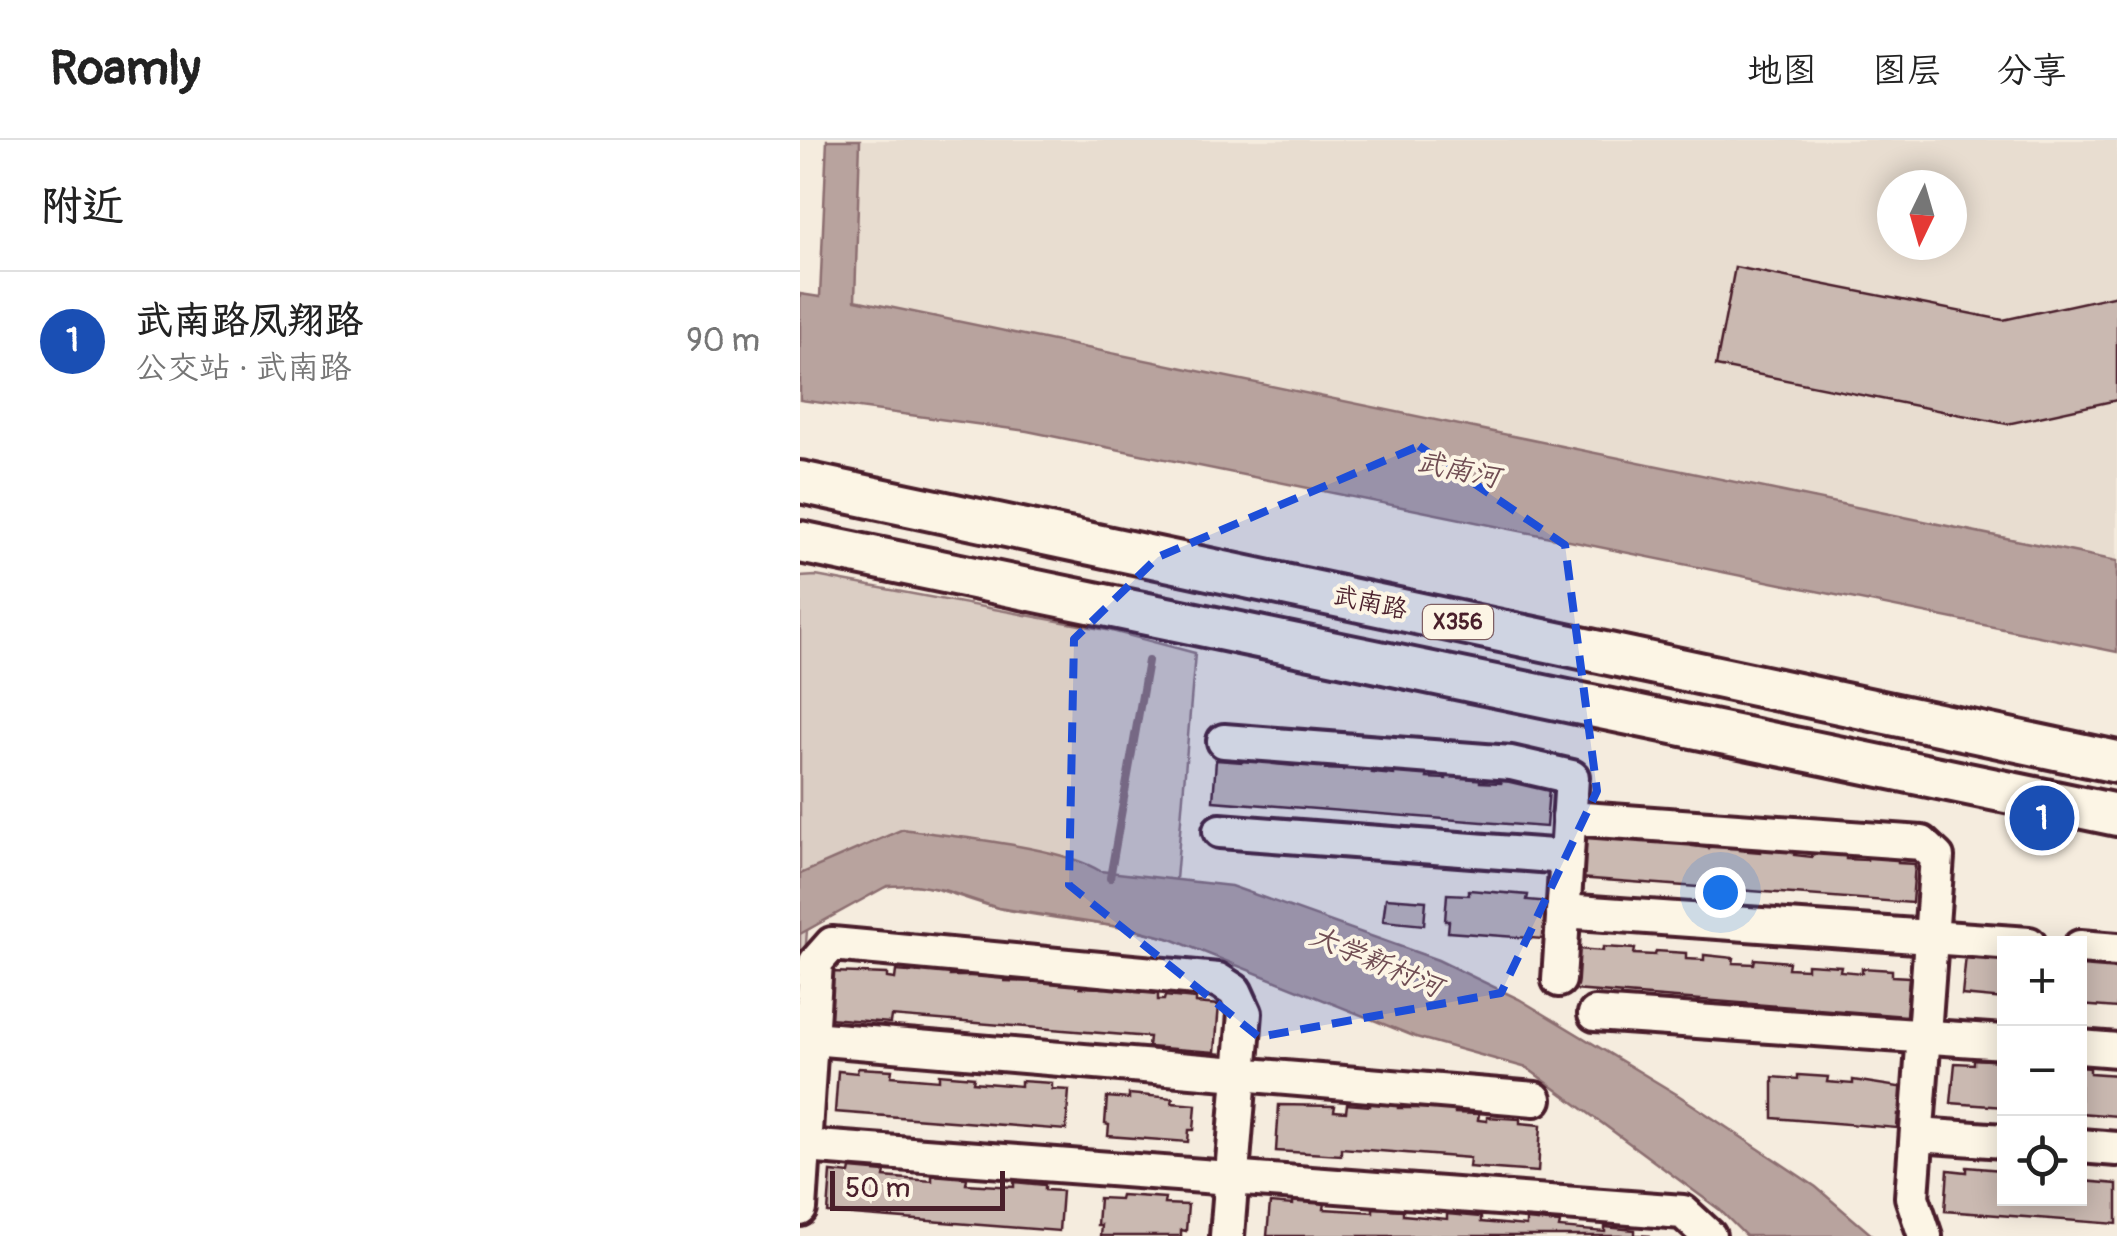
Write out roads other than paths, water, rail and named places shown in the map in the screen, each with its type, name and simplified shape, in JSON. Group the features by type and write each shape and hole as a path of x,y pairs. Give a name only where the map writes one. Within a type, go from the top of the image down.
{"main road":[{"name":"武南路","path":"809,482 2117,762"},
{"name":"X356","path":"800,542 2117,815"}],"lane":[{"path":"1224,740 1512,763 1572,777 1559,980"},
{"path":"1569,818 1922,843 1937,857 1912,1197 1925,1236"},
{"path":"1220,831 1566,857"},
{"path":"1563,911 1997,941"},
{"path":"800,1209 816,962 832,944 1218,980 1234,991 1245,1013 1227,1236"},
{"path":"2087,948 2117,950"},
{"path":"1596,1014 1997,1041"},
{"path":"811,1038 1535,1099"},
{"path":"2087,1048 2117,1050"},
{"path":"1917,1135 1997,1141"},
{"path":"804,1146 1683,1212 1709,1236"},
{"path":"2087,1147 2117,1149"}],"water":[{"name":"武南河","path":"827,140 860,140 855,300 2117,561 2117,652 1027,431 800,400 800,294 820,297"},
{"path":"903,829 1033,849 1100,871 1231,886 1438,960 1519,999 1678,1095 1816,1187 1873,1236 1746,1236 1720,1210 1527,1068 1416,1037 1171,939 1138,930 998,908 915,885 887,886 800,934 800,874"}],"waterway":[{"name":"大学新村河","path":"1110,878 1148,661"}],"place":[{"name":"武南路凤翔路","path":"2042,818"}]}
